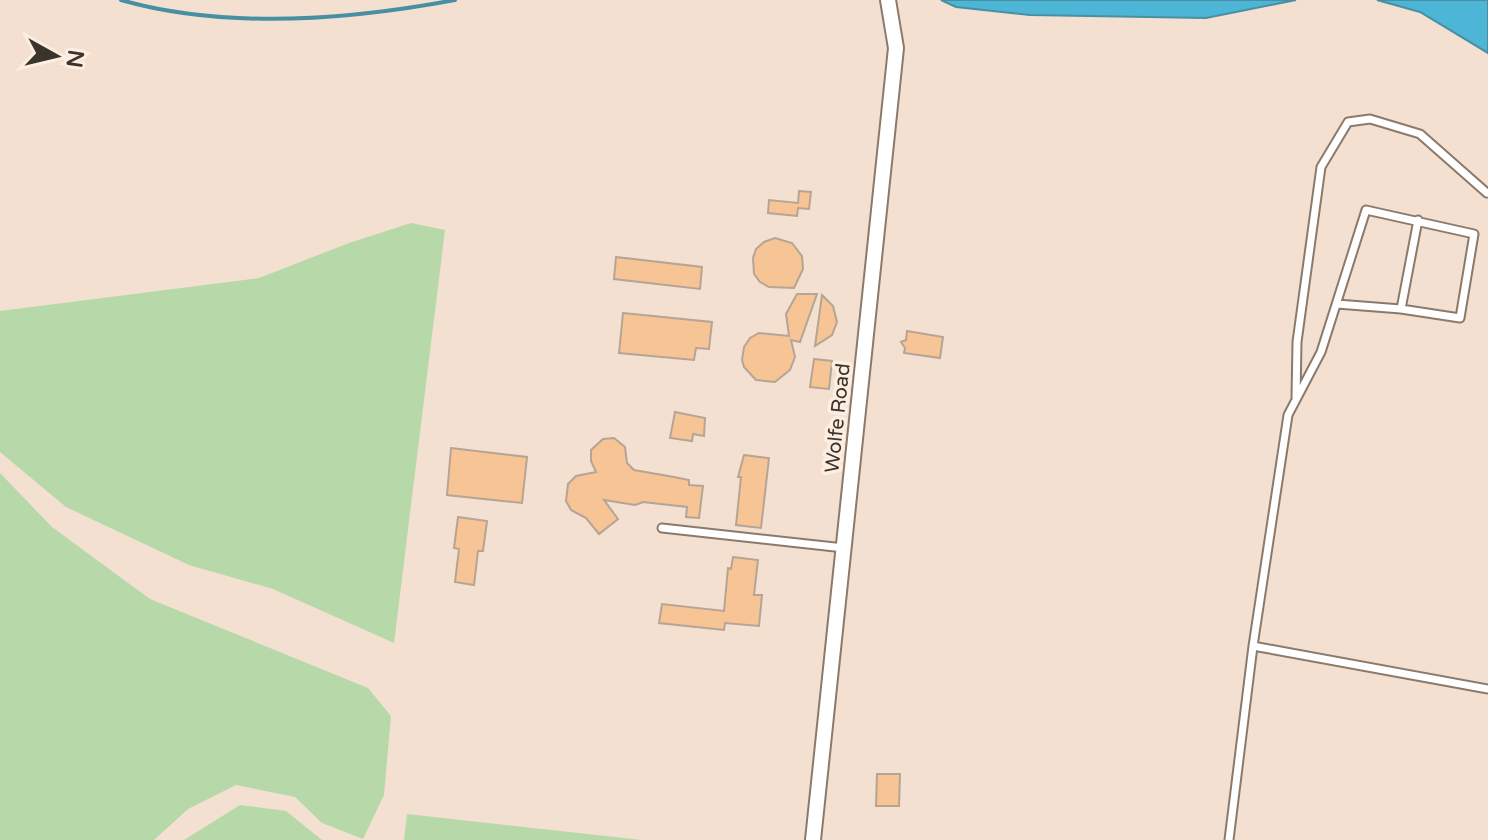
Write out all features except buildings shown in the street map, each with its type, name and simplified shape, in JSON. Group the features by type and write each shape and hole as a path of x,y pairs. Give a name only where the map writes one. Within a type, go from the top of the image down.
{"street":[{"name":"Wolfe Road","path":"813,840 896,48 888,0"}],"lane":[{"path":"1296,399 1297,342 1321,167 1348,122 1370,119 1420,134 1487,193"},
{"path":"1229,840 1253,646 1288,415 1321,352 1366,210 1474,234 1460,318 1337,304"},
{"path":"1401,309 1418,220"},
{"path":"662,528 844,548"},
{"path":"1253,646 1488,689"}],"green space":[{"path":"411,223 445,230 394,643 273,589 189,565 66,507 0,452 0,311 259,278"},
{"path":"0,473 52,527 150,599 368,688 391,716 384,795 363,839 322,823 295,797 236,785 188,809 154,840 0,840"},
{"path":"240,805 286,811 322,840 184,840"},
{"path":"407,814 642,840 404,840"}],"water":[{"path":"941,0 1296,0 1206,18 1030,15 956,7"},
{"path":"1377,0 1488,0 1488,53 1420,12"}],"waterway":[{"path":"121,0 203,15 288,19 373,13 455,0"}]}
